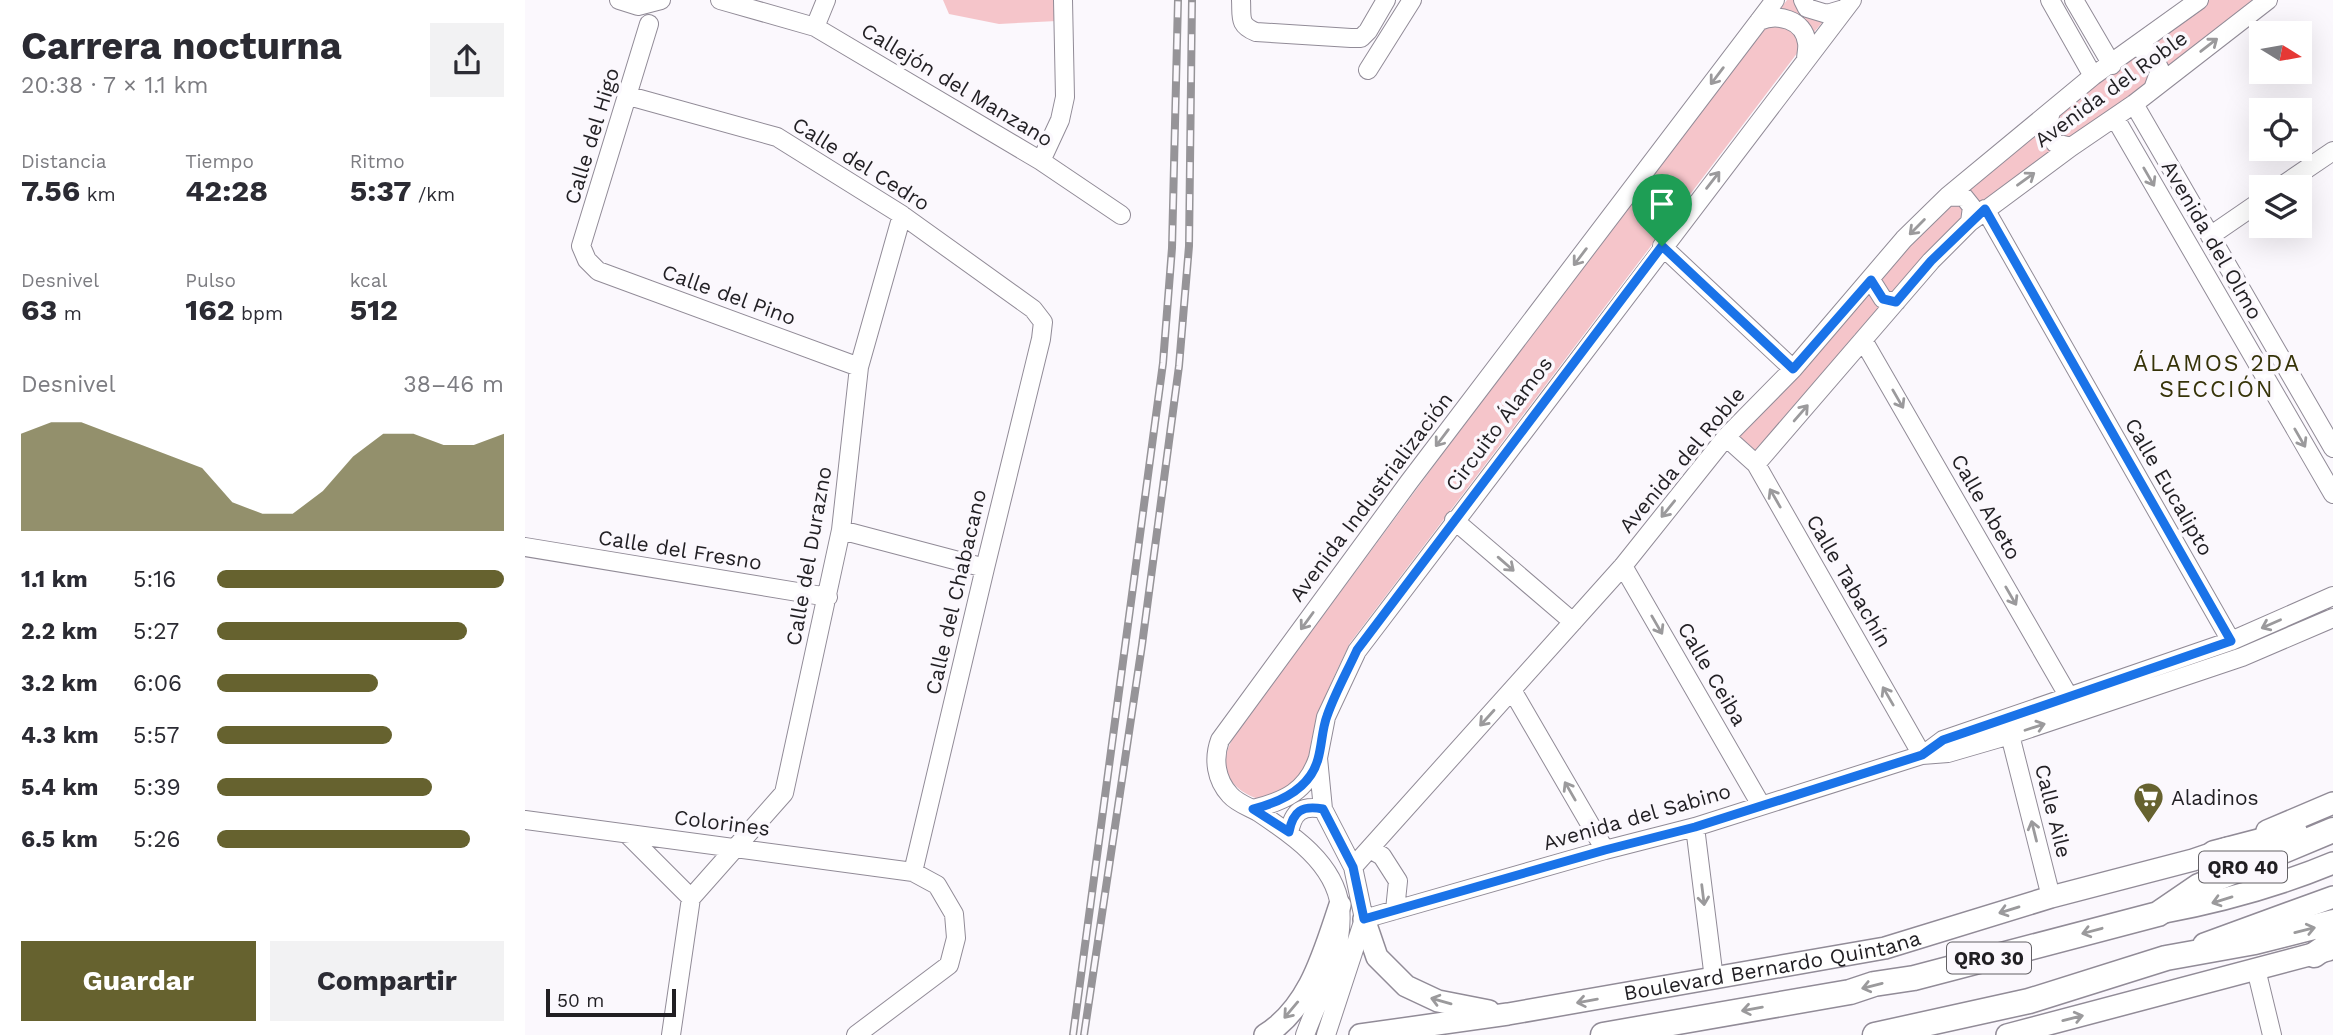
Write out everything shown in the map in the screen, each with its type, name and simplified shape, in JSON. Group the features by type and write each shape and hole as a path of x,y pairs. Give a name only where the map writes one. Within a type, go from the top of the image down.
{"highway":[{"path":"2214,853 2333,822"},
{"name":"QRO 40","path":"2158,914 2199,886 2333,830"},
{"name":"Boulevard Bernardo Quintana","path":"1603,1035 1850,992 1874,984 1914,978 2158,914"},
{"path":"2166,958 2255,942 2333,922"},
{"name":"QRO 30","path":"1875,1035 2029,1001 2166,958"},
{"path":"1951,1035 2001,1019 2029,1001"}],"main road":[{"name":"Boulevard Bernardo Quintana","path":"1360,1035 1508,1014 1885,948 2052,897 2214,853 2333,803"},
{"name":"Boulevard Bernardo Quintana","path":"2158,914 2204,905 2309,874 2333,863"},
{"name":"QRO 30","path":"2166,958 2333,897"},
{"path":"1265,1035 1277,1028 1308,991 1340,905"},
{"path":"1364,919 1377,957 1406,986 1438,1001 1508,1014"},
{"path":"2007,1035 2327,949"}],"street":[{"path":"618,0 638,6 661,0"},
{"name":"Callejón del Manzano","path":"720,0 815,27 1041,161 1121,215"},
{"path":"815,27 826,0"},
{"path":"1041,161 1060,120 1065,97 1063,0"},
{"path":"1241,0 1242,21 1246,28 1256,32 1351,38 1361,38 1368,31 1386,0"},
{"path":"1369,69 1412,0"},
{"name":"Avenida Industrialización","path":"1305,1035 1340,939 1340,905 1326,869 1289,832 1232,798 1219,776 1216,751 1220,740 1409,481 1775,0"},
{"path":"1803,0 1807,8 1827,14 1848,5"},
{"path":"2050,0 2094,76"},
{"path":"2074,0 2112,65"},
{"name":"Avenida del Roble","path":"1353,867 1623,566 1726,437 1793,369 1904,239 1948,196 2094,76 2199,0"},
{"name":"Avenida del Roble","path":"1756,464 1896,302 1970,222 2134,104 2268,0"},
{"name":"Circuito Álamos","path":"1364,919 1353,867 1323,809 1318,758 1326,717 1357,650 1848,5"},
{"path":"1759,21 1776,16 1796,23 1807,41 1806,60"},
{"name":"Calle del Higo","path":"587,260 581,246 649,24"},
{"path":"2136,47 2152,53 2160,70 2153,89"},
{"name":"Calle del Cedro","path":"629,96 777,137 902,215 1033,309 1042,322"},
{"name":"Avenida del Olmo","path":"2134,104 2333,448"},
{"path":"2051,111 2047,128 2056,143 2071,147"},
{"name":"Avenida del Olmo","path":"2115,118 2333,494"},
{"path":"2298,175 2333,151"},
{"path":"1948,196 1964,197 1972,207 1970,222"},
{"name":"Calle Eucalipto","path":"1985,209 2231,641"},
{"path":"2210,236 2249,209"},
{"name":"Calle del Durazno","path":"691,898 784,793 841,530 859,367 902,215"},
{"path":"1662,246 1793,369"},
{"name":"Calle del Pino","path":"587,260 598,271 859,367"},
{"path":"1871,280 1883,299 1896,302"},
{"name":"Calle del Chabacano","path":"913,872 1041,339 1042,322"},
{"name":"Calle Abeto","path":"1863,340 2069,697"},
{"path":"2273,391 2292,377"},
{"name":"Calle Tabachín","path":"1726,437 1756,464 1922,755"},
{"path":"1454,520 1573,622"},
{"path":"841,530 985,568"},
{"name":"Calle del Fresno","path":"525,547 828,597"},
{"name":"Calle Ceiba","path":"1623,566 1761,805"},
{"name":"Avenida del Sabino","path":"1922,755 1943,740 2231,641 2333,596"},
{"name":"Avenida del Sabino","path":"1364,919 1695,827 1922,755 1948,753 2010,735 2242,657 2333,618"},
{"path":"1512,690 1605,850"},
{"name":"Calle Aile","path":"2010,735 2052,897"},
{"path":"1253,809 1274,804 1301,787 1313,775 1318,758"},
{"path":"1289,832 1291,819 1299,811 1309,806 1323,809"},
{"name":"Colorines","path":"525,820 913,872"},
{"path":"1695,827 1714,979"},
{"path":"627,834 691,898 671,1035"},
{"path":"1370,849 1382,856 1398,881 1395,910"},
{"path":"856,1035 949,965 956,938 954,914 937,885 913,872"},
{"path":"1326,1035 1364,919"},
{"path":"2256,970 2272,1035"}],"shaded area":[{"path":"943,0 1058,0 1057,21 999,24 949,14"},
{"path":"1787,0 1796,0 1825,19 1810,37 1779,11"},
{"path":"2199,0 2268,0 1985,209 1756,464 1726,437 1904,239"},
{"path":"1769,22 1793,27 1802,42 1798,52 1350,643 1316,722 1308,774 1266,801 1243,792 1229,777 1226,768 1229,747 1235,735 1441,456"}],"railway":[{"path":"1073,1035 1163,363 1172,248 1178,0"},
{"path":"1084,1035 1142,645 1179,366 1189,246 1192,0"}],"place":[{"name":"Aladinos","path":"2148,825"}],"district":[{"name":"ÁLAMOS 2DA SECCIÓN","path":"2217,376"}],"route":[{"path":"1985,209 2231,641 1943,740 1922,755 1695,827 1364,919 1353,867 1323,809 1309,806 1299,811 1291,819 1289,832 1253,809 1274,804 1289,796 1313,775 1326,717 1357,650 1662,246 1793,369 1871,280 1883,299 1896,302 1931,261 1985,209"}]}
